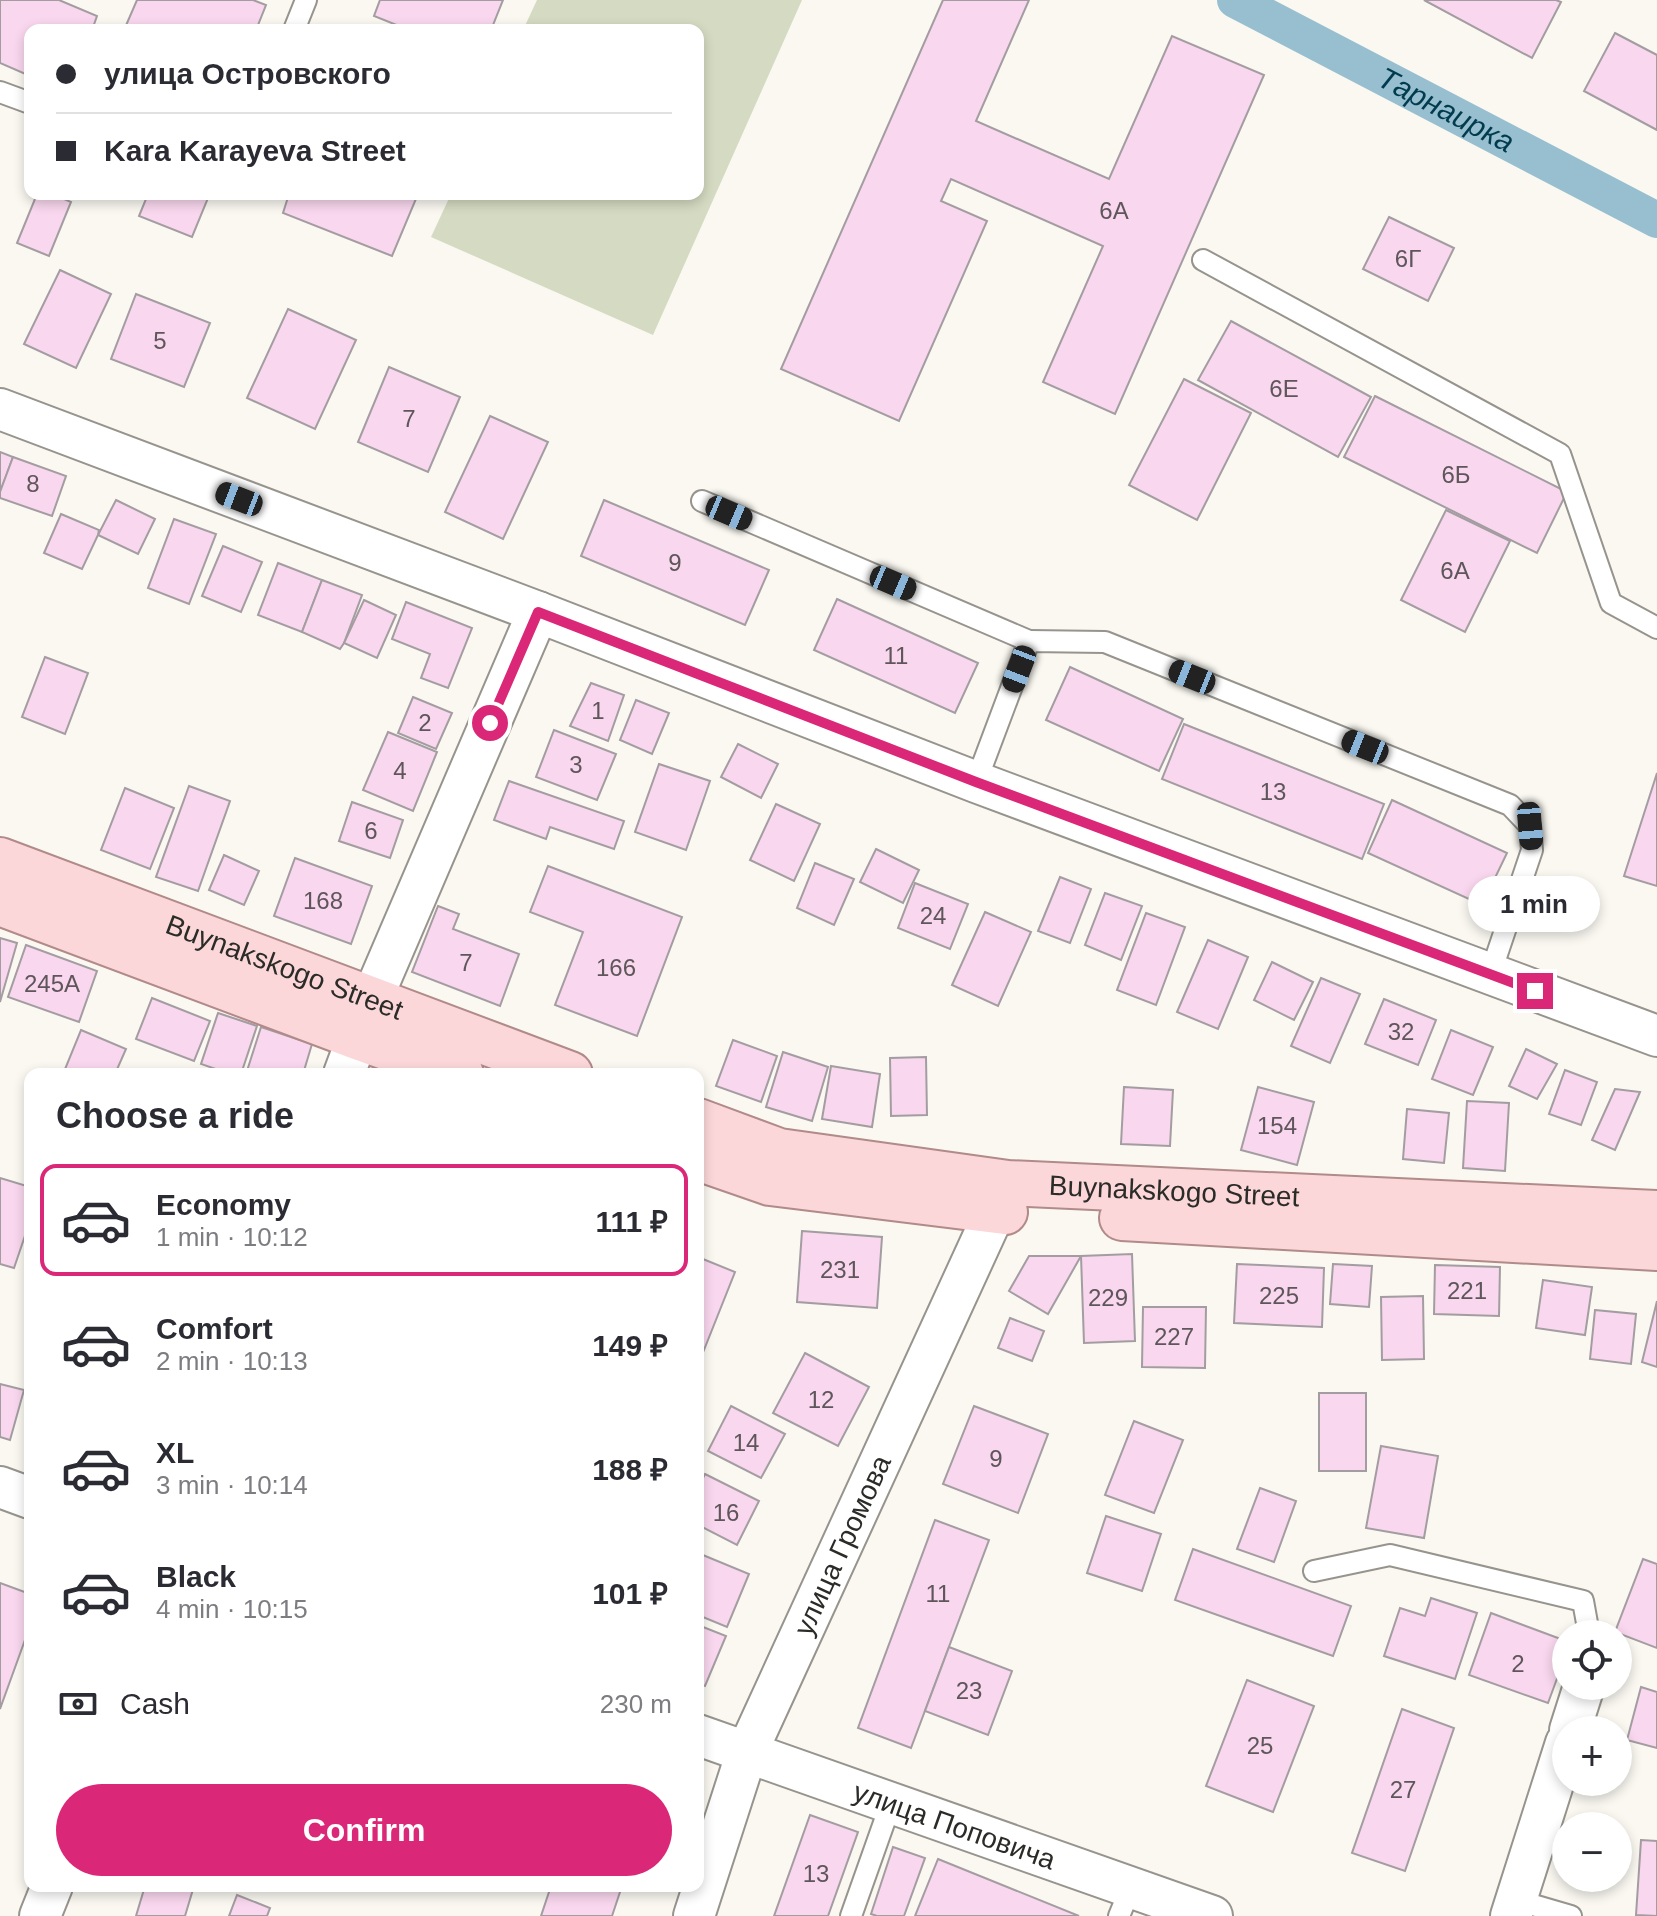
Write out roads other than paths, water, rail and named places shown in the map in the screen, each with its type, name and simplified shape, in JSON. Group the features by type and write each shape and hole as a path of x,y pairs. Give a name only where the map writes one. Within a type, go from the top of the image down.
{"main road":[{"name":"Buynakskogo Street","path":"0,860 357,1037 535,1068"},
{"name":"Buynakskogo Street","path":"0,903 444,1068"},
{"name":"Buynakskogo Street","path":"704,1123 779,1151 1002,1197 1657,1213"},
{"name":"Buynakskogo Street","path":"704,1160 770,1183 1002,1197 1657,1248"}],"street":[{"path":"0,409 538,612 976,782 1657,1036"},
{"path":"357,1037 538,612"},
{"name":"улица Громова","path":"704,1885 747,1752 1002,1197"},
{"path":"0,1487 24,1496"},
{"name":"улица Поповича","path":"704,1737 891,1803 1125,1902 1212,1916"},
{"path":"1514,1908 1552,1787"},
{"path":"40,1916 50,1892"},
{"name":"улица Громова","path":"694,1916 702,1892"}],"lane":[{"path":"296,24 306,0"},
{"path":"0,92 24,101"},
{"path":"1203,260 1560,454 1611,603 1657,628"},
{"path":"702,501 1029,641 1105,642 1510,805 1530,826 1532,850 1490,975"},
{"path":"976,782 1029,641"},
{"path":"1314,1571 1390,1555 1583,1601 1586,1620"},
{"path":"851,1916 891,1803"},
{"path":"1514,1908 1571,1916"}],"waterway":[{"name":"Тарнаирка","path":"1235,0 1657,220"}]}
